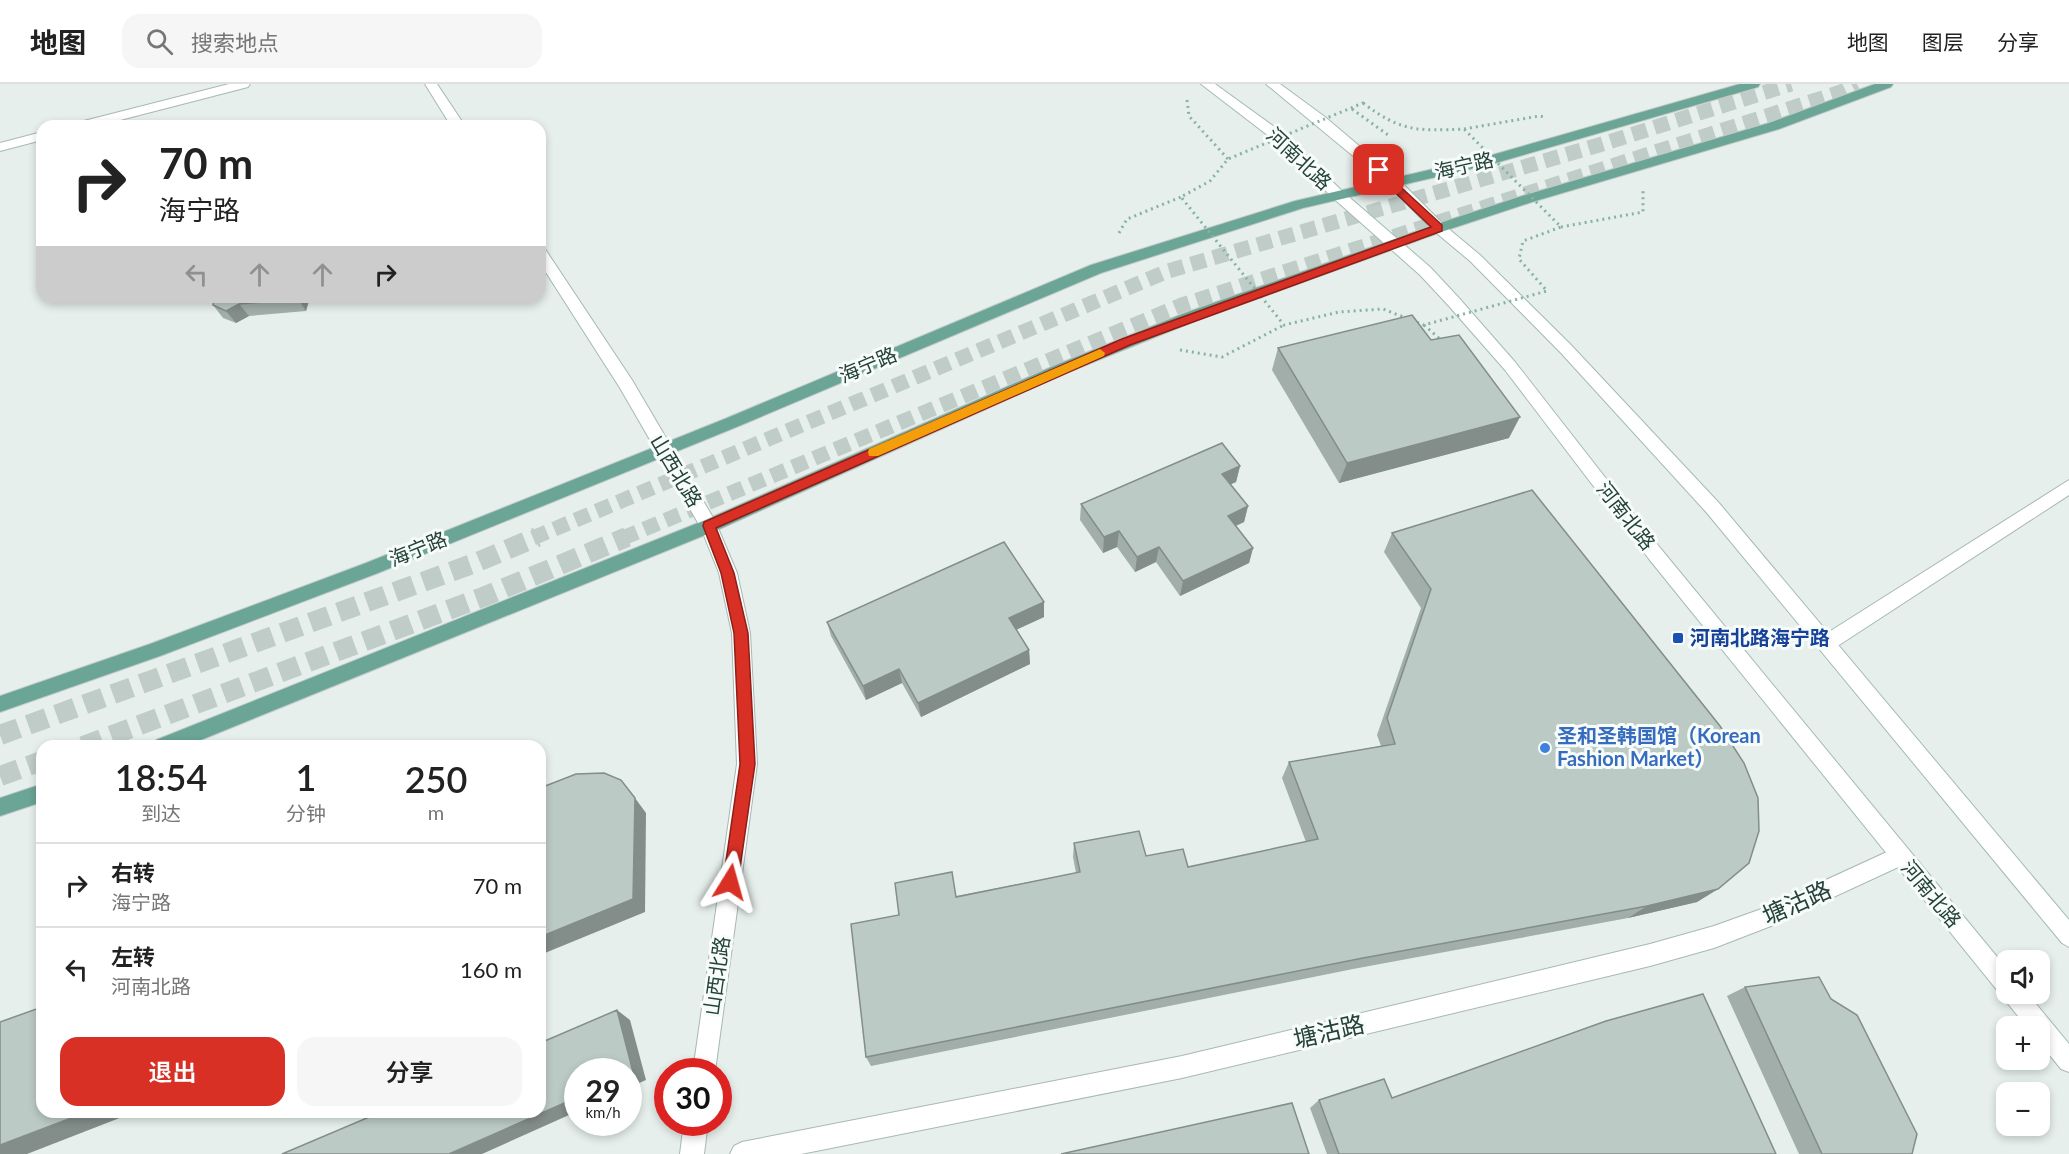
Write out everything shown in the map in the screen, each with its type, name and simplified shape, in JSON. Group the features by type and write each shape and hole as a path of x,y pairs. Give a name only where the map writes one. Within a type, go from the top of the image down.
{"main road":[{"name":"海宁路","path":"0,704 154,650 372,568 663,450 1096,269 1268,213 1337,194 1487,161 1754,84"},
{"path":"178,740 709,526 1115,346 1439,228 1527,199 1774,126 1887,84"},
{"path":"0,807 36,795"}],"street":[{"path":"104,120 244,84"},
{"path":"431,84 454,120"},
{"name":"河南北路","path":"1207,84 1279,137 1337,194 1395,243 1453,301 1510,366 1635,529 1996,973"},
{"name":"河南北路","path":"1272,84 1320,120 1392,181 1439,228 1475,258 1566,349 1713,508 2069,936"},
{"path":"0,147 36,138"},
{"name":"山西北路","path":"546,261 626,384 709,526 728,573 741,633 747,764 706,1058"},
{"path":"1827,643 2069,487"},
{"name":"塘沽路","path":"742,1154 1182,1066 1650,956 1714,937 1771,916 1900,856"},
{"path":"2022,1004 2032,1016"},
{"path":"2050,1038 2069,1061"},
{"path":"692,1154 694,1136"}],"path":[{"path":"1127,219 1181,197 1210,182 1228,159 1363,103 1385,120 1413,131 1464,129 1539,116"},
{"path":"1351,108 1388,135"},
{"path":"1190,116 1228,159"},
{"path":"1464,129 1561,227"},
{"path":"1181,197 1284,325"},
{"path":"1424,326 1547,291 1519,259 1523,241 1561,227 1643,212"},
{"path":"1222,357 1284,325 1339,312 1383,309 1424,326 1441,340"}],"building":[{"path":"213,303 251,303 239,304 226,311 213,305"},
{"path":"1412,315 1431,340 1459,335 1520,417 1347,463 1278,348"},
{"path":"1222,443 1240,466 1222,474 1248,506 1228,516 1253,548 1183,581 1159,547 1137,557 1119,531 1104,537 1081,504"},
{"path":"1532,490 1720,726 1744,763 1758,798 1759,831 1749,863 1718,889 1647,906 1363,958 866,1057 851,924 899,915 895,883 952,872 956,897 1080,872 1074,843 1139,831 1146,856 1183,849 1188,867 1318,839 1289,762 1395,744 1387,718 1431,589 1392,533"},
{"path":"1004,542 1044,602 1009,618 1029,650 918,703 899,669 863,686 827,622"},
{"path":"604,773 621,780 635,798 633,899 546,935 546,786 576,774"},
{"path":"1819,977 1831,999 1857,1015 1917,1134 1912,1154 1822,1154 1745,987"},
{"path":"1703,994 1776,1154 1339,1154 1319,1100 1384,1079 1392,1098 1606,1021"},
{"path":"36,1009 36,1118 71,1118 0,1145 0,1022"},
{"path":"617,1010 629,1058 564,1058 564,1103 546,1111 546,1040"},
{"path":"1292,1103 1309,1154 1061,1154"},
{"path":"367,1118 530,1118 449,1154 282,1154"}],"tunnel":[{"path":"533,538 1168,271 1599,145 1791,84"},
{"path":"623,538 1182,305 1841,92 1857,84"},
{"path":"0,735 475,563 537,537"},
{"path":"99,740 483,597 627,537"},
{"path":"0,776 36,763"}],"slow traffic":[{"path":"874,452 1100,353"}],"place":[{"name":"河南北路海宁路","path":"1678,638"},
{"name":"圣和圣韩国馆（Korean Fashion Market）","path":"1545,748"}],"route":[{"path":"730,882 747,764 741,633 728,573 709,526 1126,342 1439,228 1379,170"}]}
